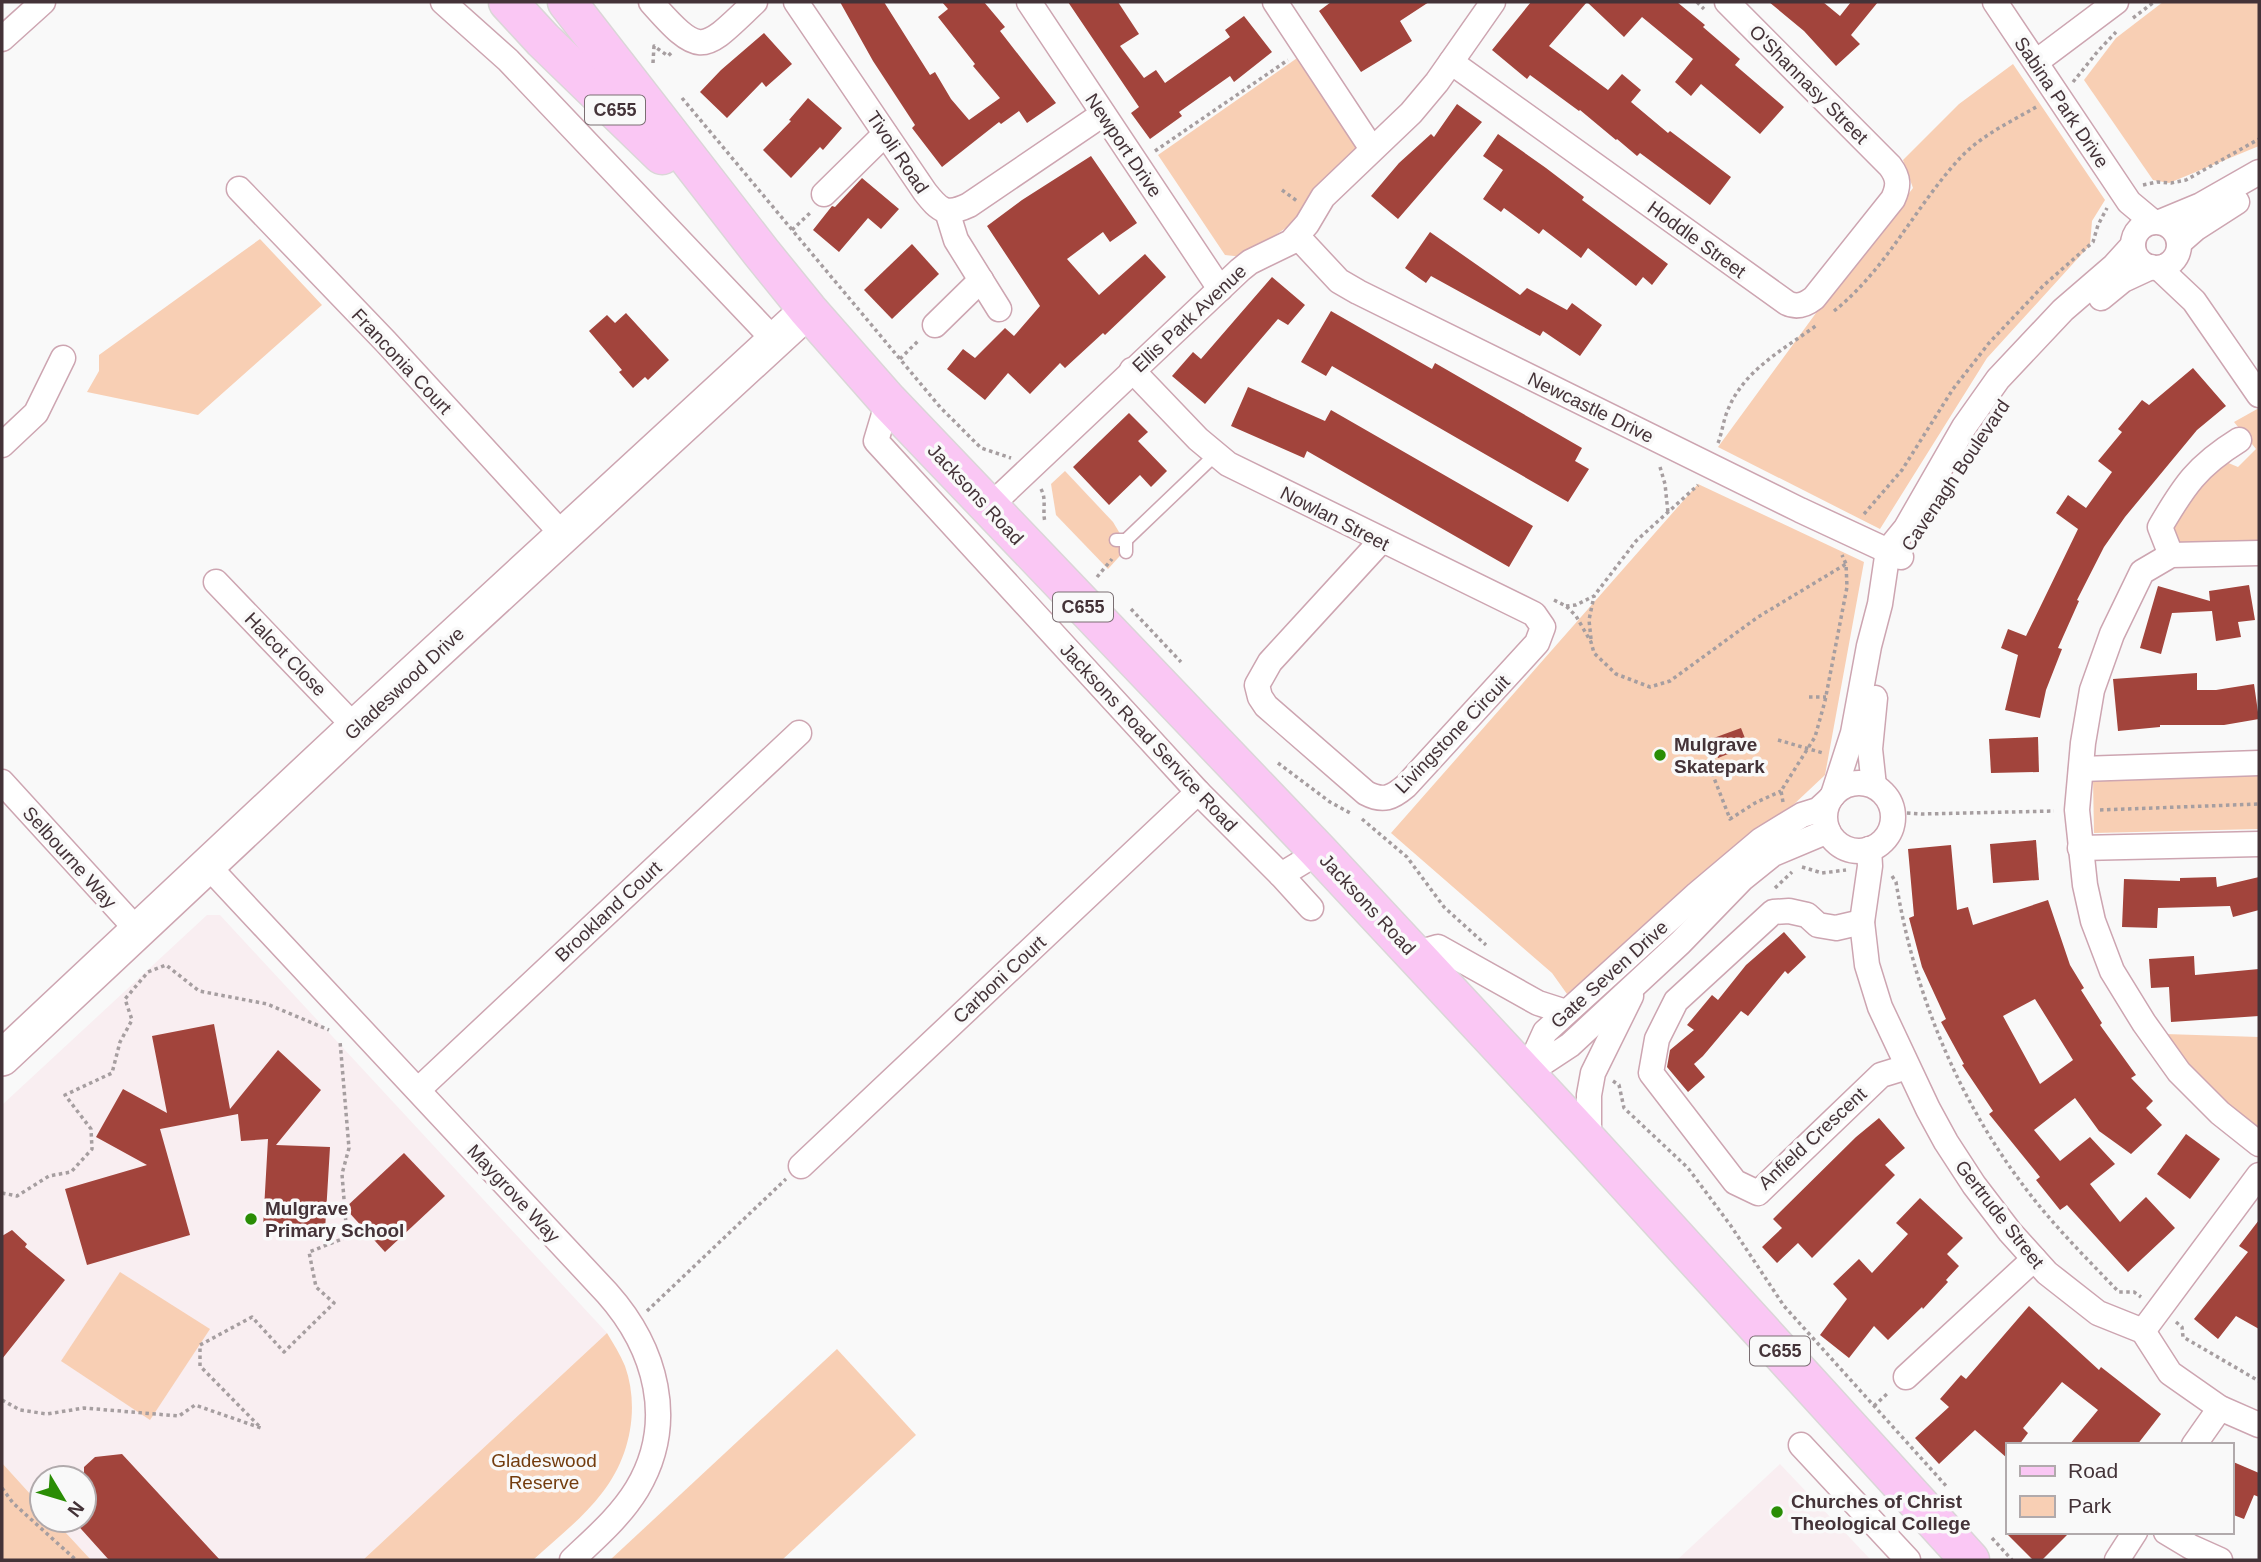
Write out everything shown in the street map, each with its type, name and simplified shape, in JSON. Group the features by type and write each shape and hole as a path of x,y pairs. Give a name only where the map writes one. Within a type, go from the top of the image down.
{"main road":[{"name":"Jacksons Road","path":"508,2 543,40 761,252"},
{"name":"Jacksons Road","path":"567,2 761,252 888,401 1319,852 1589,1142 1978,1545"}],"street":[{"path":"2,39 43,2"},
{"path":"443,2 508,60 775,341"},
{"path":"651,2 682,37 696,43 710,41 722,33 755,2"},
{"name":"Tivoli Road","path":"796,2 925,192 935,205 947,211 954,212 969,205 1103,114"},
{"name":"Newport Drive","path":"1029,2 1220,289"},
{"path":"1275,2 1372,149"},
{"name":"Ellis Park Avenue","path":"988,508 1250,262 1291,242 1297,236 1323,197 1411,113 1493,2"},
{"name":"O'Shannasy Street","path":"1727,2 1891,166"},
{"name":"Sabina Park Drive","path":"1995,2 2146,231"},
{"path":"2036,62 2122,13"},
{"name":"Hoddle Street","path":"1451,62 1792,306 1807,303 1814,298 1893,199 1898,183 1891,166"},
{"path":"824,194 885,134"},
{"name":"Cavenagh Boulevard","path":"1874,786 1870,749 1873,707 1897,602 1894,553 1964,427 1998,379 2063,310 2114,266 2146,231 2201,205 2259,172"},
{"name":"Franconia Court","path":"239,189 386,342 563,535"},
{"name":"Cavenagh Boulevard","path":"1894,553 1927,523 1959,464 2022,376 2062,333 2123,280 2166,259 2225,209 2259,190"},
{"path":"947,211 956,240 999,309"},
{"path":"2166,259 2138,259 2146,231 2173,229 2166,259 2259,395"},
{"name":"Newcastle Drive","path":"1297,236 1339,281 1358,292 1765,493 1894,553"},
{"path":"935,325 981,280"},
{"name":"Gladeswood Drive","path":"2,1058 355,727 808,310"},
{"path":"2,445 36,413 64,358"},
{"name":"Nowlan Street","path":"1132,370 1215,455 1228,464 1534,614 1543,627 1537,643"},
{"name":"Jacksons Road Service Road","path":"888,401 876,440 1198,792 1311,908"},
{"path":"2171,555 2160,527 2171,508 2183,488 2213,457 2239,440"},
{"name":"Livingstone Circuit","path":"1381,541 1270,663 1261,674 1257,685 1266,706 1366,793 1386,799 1406,786 1537,643"},
{"path":"1832,797 1842,787 1852,783 1874,786 1887,797 1893,812 1891,829 1886,838 1859,849 1840,846 1828,831 1825,820 1826,809 1847,758 1880,604 1894,553"},
{"path":"2259,553 2171,555 2142,572 2112,634 2092,690 2077,810 2080,848 2092,921 2119,981 2144,1023 2179,1072 2220,1113 2259,1144"},
{"name":"Halcot Close","path":"216,582 355,727"},
{"name":"Brookland Court","path":"418,1090 799,733"},
{"path":"2081,769 2259,763"},
{"name":"Selbourne Way","path":"2,782 139,932"},
{"name":"Carboni Court","path":"801,1166 1198,792"},
{"name":"Gate Seven Drive","path":"1526,1074 1545,1032 1696,894 1761,839 1802,815 1818,810 1832,797"},
{"name":"Gate Seven Drive","path":"1526,1074 1563,1051 1717,908 1742,879 1773,854 1828,831"},
{"path":"2080,848 2259,844"},
{"name":"Gertrude Street","path":"1859,849 1870,866 1863,915 1867,965 1907,1067 1946,1142 1973,1185 2047,1273 2098,1313 2143,1331"},
{"path":"1281,875 1319,852"},
{"name":"Maygrove Way","path":"208,866 607,1293 632,1324 648,1357 655,1385 657,1415 653,1452 642,1480 623,1509 572,1560"},
{"name":"Anfield Crescent","path":"1863,915 1836,928 1818,925 1807,915 1789,911 1773,912 1676,1001 1657,1039 1651,1073 1735,1182 1758,1193 1881,1075 1907,1067"},
{"path":"1414,954 1438,947 1538,1003 1566,1012"},
{"name":"Gate Seven Drive","path":"1589,1142 1593,1073 1625,1005 1642,978"},
{"path":"2259,1175 2143,1331 2170,1373 2220,1408 2259,1425"},
{"path":"1906,1377 2034,1259"},
{"path":"2195,1443 2220,1408"},
{"path":"1801,1445 1908,1560"},
{"path":"2117,1560 2134,1534"},
{"path":"2169,1534 2220,1560"}],"lane":[{"path":"1123,544 1215,455"}],"path":[{"path":"2122,13 2154,2"},
{"path":"1827,317 1861,287 1962,156 1988,135 2077,79 2116,32"},
{"path":"1136,164 1306,48"},
{"path":"643,53 653,63"},
{"path":"679,94 940,407 981,448 1010,457 1042,490 1045,498 1043,516 1047,528"},
{"path":"1820,323 1767,359 1741,386 1728,410 1720,440 1698,486 1636,541 1594,596 1589,620 1594,653 1616,674 1650,687 1670,681 1759,617 1846,564"},
{"path":"1660,467 1668,513"},
{"path":"1096,579 1105,586"},
{"path":"1544,595 1566,606 1576,616 1591,642"},
{"path":"1566,606 1576,605 1594,596"},
{"path":"1123,602 1170,648 1183,665"},
{"path":"1810,697 1826,697"},
{"path":"1778,740 1807,750 1847,758"},
{"path":"1272,758 1330,802 1364,819 1407,857 1444,907 1494,952"},
{"path":"1707,760 1730,819 1755,803 1781,792"},
{"path":"1893,812 1922,814 2259,804"},
{"path":"1896,882 1904,929 1932,1018 1978,1119 2026,1190 2060,1231 2119,1292 2134,1292 2182,1327 2183,1337 2259,1381"},
{"path":"2,1193 17,1196 49,1176 71,1172 92,1149 91,1129 65,1095 112,1073 120,1042 132,1020 125,999 148,972 166,965 199,991 267,1004 340,1034 349,1148 342,1174 347,1237 310,1252 316,1287 334,1303 284,1352 252,1318 200,1345 200,1366 261,1428 195,1405 179,1416 83,1408 47,1414 20,1410 2,1400"},
{"path":"1593,1073 1619,1085 1624,1108 1688,1168 1731,1226 1784,1306 1948,1488"},
{"path":"632,1324 801,1166"},
{"path":"2,1488 13,1503 76,1560"},
{"path":"1978,1545 2012,1560"}],"shaded area":[{"name":"Mulgrave Primary School","path":"207,915 220,915 607,1333 363,1560 91,1560 67,1534 98,1534 98,1464 28,1464 28,1492 2,1463 2,1105"},
{"name":"Churches of Christ Theological College","path":"1780,1464 1871,1560 1677,1560"}],"green space":[{"path":"2163,2 2259,2 2259,146 2169,183 2153,180 2084,80 2116,38"},
{"path":"1300,56 1361,146 1308,197 1296,221 1243,257 1225,255 1158,155"},
{"path":"2013,64 2105,200 2092,221 2090,245 1987,358 1880,529 1718,447 1816,313 1913,188 1903,160 1959,104"},
{"path":"260,239 322,305 198,415 87,392 99,371 99,355"},
{"path":"2259,408 2259,541 2176,544 2170,534 2194,495 2226,462 2238,467 2256,449 2234,422"},
{"path":"1065,471 1113,522 1128,547 1108,569 1056,515 1051,484"},
{"path":"1698,484 1864,562 1825,775 1774,823 1567,994 1552,973 1391,833"},
{"path":"2259,775 2259,829 2094,833 2093,779"},
{"path":"2165,1034 2259,1037 2259,1129 2231,1109 2208,1087"},
{"path":"120,1272 210,1329 150,1420 61,1361"},
{"name":"Gladeswood Reserve","path":"607,1333 625,1366 629,1382 632,1399 630,1432 626,1449 612,1479 595,1502 569,1528 533,1560 363,1560"},
{"path":"837,1349 916,1435 782,1560 610,1560"},
{"path":"2,1463 28,1492 28,1534 67,1534 91,1560 2,1560"}],"building":[{"path":"840,2 884,2 930,75 935,72 951,99 969,120 1000,98 938,17 948,9 942,2 984,2 1005,27 1000,31 1056,103 1027,123 1019,111 1001,124 999,122 942,167 912,128 915,125 873,61"},
{"path":"1068,2 1118,2 1139,34 1120,46 1144,78 1156,70 1165,83 1230,37 1225,30 1244,16 1272,52 1234,82 1230,76 1179,112 1182,116 1150,139 1131,113 1139,107"},
{"path":"1331,2 1429,2 1400,21 1412,41 1361,72 1319,11"},
{"path":"1531,2 1587,2 1549,46 1608,90 1622,74 1641,90 1631,102 1668,133 1670,131 1731,177 1710,205 1640,153 1637,156 1580,110 1530,75 1527,79 1492,50"},
{"path":"1587,2 1677,2 1740,59 1735,65 1784,107 1760,134 1701,84 1691,96 1675,82 1693,59 1642,17 1624,37"},
{"path":"1769,2 1823,2 1840,16 1851,2 1878,2 1851,35 1860,44 1836,66 1804,31"},
{"path":"764,33 792,64 766,87 762,82 727,118 700,92"},
{"path":"808,98 842,128 823,150 820,147 791,178 763,150 791,121 789,120"},
{"path":"1457,104 1482,122 1398,219 1371,196 1399,163 1431,134 1434,137"},
{"path":"1498,134 1584,197 1582,200 1668,264 1652,285 1643,277 1636,286 1588,248 1581,258 1543,229 1539,234 1504,208 1501,212 1483,199 1503,170 1483,156"},
{"path":"1091,156 1137,223 1110,242 1103,232 1067,259 1099,295 1145,254 1166,277 1105,335 1103,333 1065,368 1060,363 1030,394 1008,373 985,400 947,369 963,349 975,358 1005,328 1014,336 1040,306 987,226"},
{"path":"862,178 899,209 881,229 868,218 839,252 813,230 832,206 835,207"},
{"path":"1430,232 1520,295 1527,288 1567,310 1572,303 1602,325 1580,356 1543,331 1540,336 1431,276 1426,283 1405,268"},
{"path":"912,244 939,274 892,319 864,290"},
{"path":"1272,277 1305,305 1288,325 1278,319 1205,404 1172,376 1193,352 1201,359"},
{"path":"1331,311 1432,369 1435,363 1582,448 1575,461 1589,469 1568,502 1332,366 1326,376 1301,362"},
{"path":"626,313 669,360 648,380 645,377 633,388 619,372 622,370 589,331 607,315 615,323"},
{"path":"2193,368 2226,406 2197,430 2125,517 2104,547 2077,600 2079,601 2058,648 2062,649 2046,690 2040,718 2005,710 2018,655 2001,648 2008,629 2026,636 2078,529 2056,513 2068,495 2086,508 2112,472 2098,461 2122,432 2118,429 2142,400 2149,405"},
{"path":"1248,387 1325,421 1331,410 1533,526 1509,567 1307,451 1304,458 1231,426"},
{"path":"1129,413 1148,432 1138,441 1167,471 1151,487 1140,475 1109,505 1073,467"},
{"path":"2249,585 2255,620 2238,622 2241,637 2216,641 2212,611 2172,613 2161,654 2140,648 2158,586 2210,601 2209,591"},
{"path":"2197,673 2197,690 2254,684 2259,719 2224,725 2160,725 2118,731 2113,679"},
{"path":"1741,728 1748,746 1718,758 1711,739"},
{"path":"2038,737 2039,772 1991,773 1989,739"},
{"path":"2036,840 2039,880 1993,883 1990,844"},
{"path":"1951,845 1957,910 1968,907 1973,925 2048,900 2070,965 2084,988 2081,990 2102,1023 2100,1025 2136,1075 2131,1078 2153,1101 2146,1108 2162,1125 2131,1154 2099,1131 2075,1098 2034,1130 2060,1161 2090,1137 2115,1164 2090,1184 2120,1222 2146,1197 2175,1228 2128,1272 2067,1205 2060,1210 2036,1180 2040,1177 1989,1114 1993,1111 1962,1065 1964,1064 1941,1022 1946,1019 1922,967 1909,918 1914,916 1908,849","holes":["2035,999 2073,1060 2040,1084 2003,1016"]},
{"path":"2216,877 2217,887 2259,877 2259,910 2233,917 2230,906 2158,908 2157,928 2122,927 2124,879 2180,881 2180,878"},
{"path":"1784,932 1806,957 1788,974 1785,971 1748,1016 1741,1011 1694,1064 1705,1077 1688,1092 1667,1067 1670,1050 1694,1030 1687,1025 1712,995 1718,1000 1746,965"},
{"path":"2194,956 2195,975 2259,969 2259,1016 2171,1022 2169,987 2151,988 2149,959"},
{"path":"214,1024 230,1109 278,1050 321,1090 276,1145 330,1147 325,1230 263,1227 268,1139 241,1141 238,1114 160,1129 190,1235 87,1265 65,1189 147,1165 96,1137 123,1089 167,1113 152,1036"},
{"path":"1879,1118 1905,1148 1885,1165 1895,1175 1812,1258 1798,1243 1777,1263 1762,1247 1782,1228 1773,1219 1856,1137"},
{"path":"2186,1134 2220,1159 2190,1199 2157,1174"},
{"path":"404,1153 445,1196 385,1252 345,1208"},
{"path":"1920,1198 1963,1238 1947,1254 1959,1266 1923,1309 1922,1307 1888,1340 1874,1326 1849,1358 1820,1335 1847,1299 1833,1284 1859,1259 1872,1273 1908,1234 1896,1223"},
{"path":"2259,1220 2259,1329 2236,1316 2218,1339 2194,1319 2248,1252 2239,1246"},
{"path":"12,1230 27,1244 25,1247 65,1280 2,1359 2,1236"},
{"path":"2029,1306 2099,1370 2101,1367 2161,1414 2139,1443 2071,1443 2098,1410 2062,1382 2023,1428 2028,1433 2020,1443 2006,1443 2006,1457 1975,1430 1939,1464 1915,1438 1949,1407 1940,1399 1961,1375 1966,1379"},
{"path":"122,1454 220,1560 109,1560 86,1534 98,1534 98,1464 87,1464 95,1457"},
{"path":"2233,1462 2259,1473 2259,1497 2254,1495 2244,1519 2233,1515"},
{"path":"2007,1534 2068,1534 2042,1560 2033,1560"}],"place":[{"name":"Mulgrave Skatepark","path":"1660,755"},
{"name":"Mulgrave Primary School","path":"251,1219"},
{"name":"Churches of Christ Theological College","path":"1777,1512"}]}
